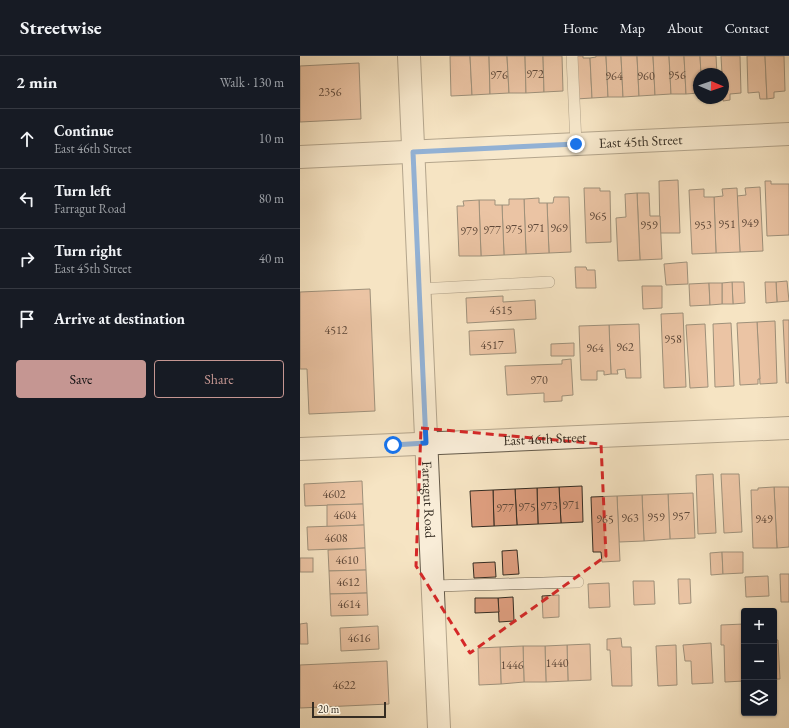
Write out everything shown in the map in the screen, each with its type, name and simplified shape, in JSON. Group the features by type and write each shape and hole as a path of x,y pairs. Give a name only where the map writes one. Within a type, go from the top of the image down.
{"street":[{"name":"Farragut Road","path":"409,56 439,728"},
{"name":"East 45th Street","path":"300,157 789,134"},
{"name":"East 46th Street","path":"300,449 789,428"}],"lane":[{"path":"572,56 576,144"},
{"path":"420,289 549,282"},
{"path":"433,586 578,582"}],"highlighted area":[{"path":"421,428 601,444 606,556 470,653 416,566"}],"building":[{"path":"450,56 470,56 472,95 451,96"},
{"path":"470,56 489,56 490,94 472,95"},
{"path":"489,56 507,56 509,93 490,94"},
{"path":"507,56 525,56 526,93 509,93"},
{"path":"525,56 543,56 544,92 526,93"},
{"path":"543,56 562,56 563,91 544,92"},
{"path":"574,56 590,58 592,98 576,99"},
{"path":"596,56 606,56 608,97 592,98 590,58"},
{"path":"606,56 621,56 623,97 608,97"},
{"path":"621,56 637,56 639,96 623,97"},
{"path":"637,56 653,56 655,95 639,96"},
{"path":"653,56 669,56 671,94 655,95"},
{"path":"669,56 684,56 686,94 671,94"},
{"path":"684,56 700,56 701,68 693,68 693,93 686,94"},
{"path":"700,56 716,56 717,68 701,68"},
{"path":"721,56 740,56 741,93 730,94 730,100 729,68 722,68"},
{"path":"747,56 765,56 767,99 760,99 759,92 748,93"},
{"path":"765,56 784,56 785,91 774,92 774,98 767,99"},
{"path":"359,63 361,119 300,122 300,66"},
{"path":"678,180 680,233 660,233 659,181"},
{"path":"765,181 771,181 771,184 789,184 789,235 767,236"},
{"path":"760,187 763,251 740,252 737,196 746,195 745,188"},
{"path":"584,188 600,188 600,191 610,191 611,242 586,243"},
{"path":"737,188 740,252 716,253 714,197 723,196 722,189"},
{"path":"704,189 704,197 714,197 716,253 692,254 689,190"},
{"path":"637,193 649,193 650,216 660,216 662,259 640,260"},
{"path":"637,193 640,260 618,261 616,218 626,217 625,194"},
{"path":"554,197 569,197 571,252 549,253 547,203 553,203"},
{"path":"539,198 539,203 547,203 549,253 526,254 524,199"},
{"path":"509,199 524,199 526,254 504,255 502,205 509,205"},
{"path":"479,200 495,200 495,205 502,205 504,255 481,256"},
{"path":"479,200 481,256 459,256 457,206 464,206 463,201"},
{"path":"687,262 688,284 666,285 664,264"},
{"path":"575,267 586,267 587,270 595,270 596,288 576,288"},
{"path":"787,281 789,301 777,302 776,282"},
{"path":"732,282 744,282 745,303 733,304"},
{"path":"732,282 733,304 722,304 722,283"},
{"path":"765,282 776,282 777,302 766,303"},
{"path":"709,283 710,305 690,306 689,284"},
{"path":"709,283 722,283 722,304 710,305"},
{"path":"642,286 662,286 662,308 643,309"},
{"path":"370,289 375,411 309,414 307,369 300,369 300,292"},
{"path":"503,296 503,302 535,300 536,319 467,323 466,298"},
{"path":"683,313 686,387 664,388 661,314"},
{"path":"783,320 789,320 789,383 786,383"},
{"path":"775,321 777,383 760,384 757,322"},
{"path":"757,322 760,379 758,379 758,384 740,385 737,323"},
{"path":"731,323 734,386 715,387 713,324"},
{"path":"639,324 641,378 626,378 625,369 617,370 618,374 611,374 609,325"},
{"path":"705,324 708,387 690,388 686,325"},
{"path":"609,325 611,374 604,375 604,371 597,371 597,380 581,380 579,326"},
{"path":"514,329 516,353 470,355 469,331"},
{"path":"574,343 574,356 551,356 551,344"},
{"path":"571,359 573,395 562,396 562,401 544,402 544,393 507,395 505,366 562,364 562,360"},
{"path":"713,474 716,533 698,534 696,475"},
{"path":"721,474 739,474 742,532 724,533"},
{"path":"362,481 363,504 305,506 304,484"},
{"path":"582,486 583,522 561,523 559,487"},
{"path":"559,487 561,523 538,524 537,488"},
{"path":"774,487 789,487 789,547 777,548"},
{"path":"774,487 777,548 753,548 751,490"},
{"path":"537,488 538,524 517,525 515,489"},
{"path":"515,489 517,525 494,526 493,490"},
{"path":"493,490 494,526 472,527 470,491"},
{"path":"693,493 695,538 670,539 668,494"},
{"path":"668,494 670,539 644,541 642,495"},
{"path":"642,495 644,541 619,542 617,496"},
{"path":"617,496 620,561 602,562 601,552 593,552 591,497"},
{"path":"363,504 364,525 327,527 327,505"},
{"path":"364,525 365,548 308,550 307,527"},
{"path":"365,548 366,570 329,571 328,550"},
{"path":"517,550 519,574 503,575 502,551"},
{"path":"722,552 723,574 711,575 710,553"},
{"path":"722,552 743,552 743,573 723,574"},
{"path":"300,558 313,558 313,572 300,572"},
{"path":"495,562 496,577 474,578 473,563"},
{"path":"366,570 367,593 330,594 329,571"},
{"path":"780,574 789,574 789,602 781,602"},
{"path":"768,576 769,596 746,597 745,577"},
{"path":"678,579 690,579 691,603 679,604"},
{"path":"633,581 654,581 655,604 634,605"},
{"path":"609,583 610,607 589,608 588,584"},
{"path":"367,593 368,615 331,616 330,594"},
{"path":"559,595 559,617 543,618 542,596"},
{"path":"513,597 514,621 499,622 498,598"},
{"path":"475,598 498,598 499,612 475,613"},
{"path":"307,623 308,644 300,644 300,624"},
{"path":"741,624 741,681 725,682 724,645 721,645 721,625"},
{"path":"378,626 379,649 341,651 340,628"},
{"path":"621,638 622,647 631,647 632,686 612,686 610,650 607,650 607,639"},
{"path":"777,640 778,640 780,679 777,679"},
{"path":"711,643 713,683 692,684 691,661 685,661 683,645"},
{"path":"590,644 591,680 568,681 567,645"},
{"path":"567,645 568,681 546,682 545,646"},
{"path":"676,645 677,685 658,686 656,646"},
{"path":"523,646 545,646 546,682 524,682"},
{"path":"523,646 524,682 501,684 500,647"},
{"path":"500,647 501,684 479,685 478,648"},
{"path":"387,661 389,704 300,708 300,665"}],"route":[{"path":"393,445 426,443 413,152 576,144"}]}
